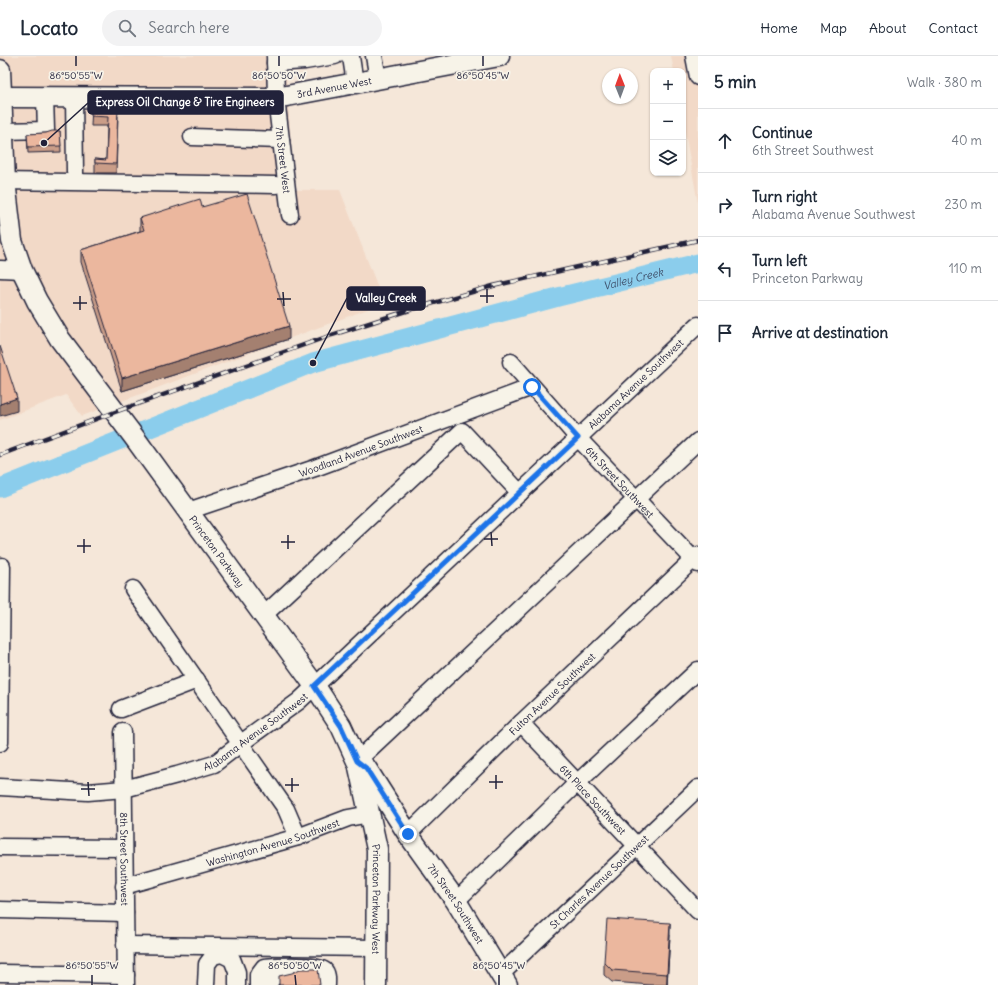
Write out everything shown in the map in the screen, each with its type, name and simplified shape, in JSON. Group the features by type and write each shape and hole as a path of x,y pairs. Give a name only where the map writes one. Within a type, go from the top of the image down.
{"main road":[{"name":"3rd Avenue West","path":"0,97 276,98 378,79 427,63 499,56"},
{"name":"Princeton Parkway","path":"0,70 0,97 3,131 3,181 12,241 22,270 37,301 60,339 150,459 314,686 341,726 357,761 366,768 408,834"},
{"path":"357,761 370,814"},
{"name":"Princeton Parkway West","path":"370,814 377,849 376,985"},
{"name":"7th Street Southwest","path":"408,834 456,901 504,980"}],"street":[{"path":"275,59 305,61 335,56"},
{"path":"349,56 351,57 355,83"},
{"path":"374,56 378,79"},
{"path":"694,56 698,77"},
{"name":"7th Street West","path":"275,59 276,98 290,215"},
{"path":"3,131 46,130 45,97"},
{"path":"74,98 75,172"},
{"path":"192,137 281,140"},
{"path":"3,181 276,185"},
{"path":"0,269 22,270"},
{"name":"Alabama Avenue Southwest","path":"1,784 88,792 124,789 214,764 299,701 698,325"},
{"name":"6th Street Southwest","path":"511,362 578,438 697,560"},
{"name":"Woodland Avenue Southwest","path":"188,511 315,468 532,387"},
{"path":"264,615 462,431 520,493"},
{"path":"357,761 698,441"},
{"name":"Fulton Avenue Southwest","path":"408,834 521,723 697,560"},
{"path":"0,743 2,566"},
{"path":"133,589 286,809 298,837"},
{"path":"456,901 577,783 698,670"},
{"path":"121,709 197,680"},
{"name":"6th Place Southwest","path":"521,723 636,846 697,907"},
{"name":"8th Street Southwest","path":"123,732 126,980"},
{"name":"St Charles Avenue Southwest","path":"504,980 636,846 698,788"},
{"name":"Washington Avenue Southwest","path":"124,886 298,837 348,818 370,814"},
{"path":"0,847 124,848"},
{"path":"0,910 125,913"},
{"path":"125,945 376,948"},
{"path":"326,947 323,969 327,977 327,985"},
{"path":"206,985 207,964 213,956 222,954 232,959 237,972 237,985"},
{"path":"258,985 258,975 264,967 305,966 319,967 323,969"},
{"path":"271,982 305,966"},
{"path":"0,973 126,980"}],"shaded area":[{"path":"0,56 285,56 294,190 340,190 384,303 82,416 66,395 0,420"},
{"path":"671,56 698,56 698,203 686,138 686,68 673,68"}],"building":[{"path":"92,106 118,107 116,164 95,163 95,159 106,160 108,117 91,116"},
{"path":"60,131 61,146 28,147 27,134 46,133"},
{"path":"247,194 289,326 122,378 81,250 144,230 140,218 200,199 202,207"},
{"path":"0,346 17,398 0,404"},
{"path":"607,919 670,923 667,974 612,970 604,962"},
{"path":"300,969 318,969 320,985 279,985 279,976 292,973"}],"waterway":[{"name":"Valley Creek","path":"0,488 313,363 558,297 698,263"}],"railway":[{"path":"0,455 115,412 332,335 413,309 493,286 698,240"}],"place":[{"name":"Express Oil Change & Tire Engineers","path":"44,143"},
{"name":"Valley Creek","path":"313,363"}],"route":[{"path":"408,834 366,768 357,761 341,726 314,686 578,438 532,387"}]}
